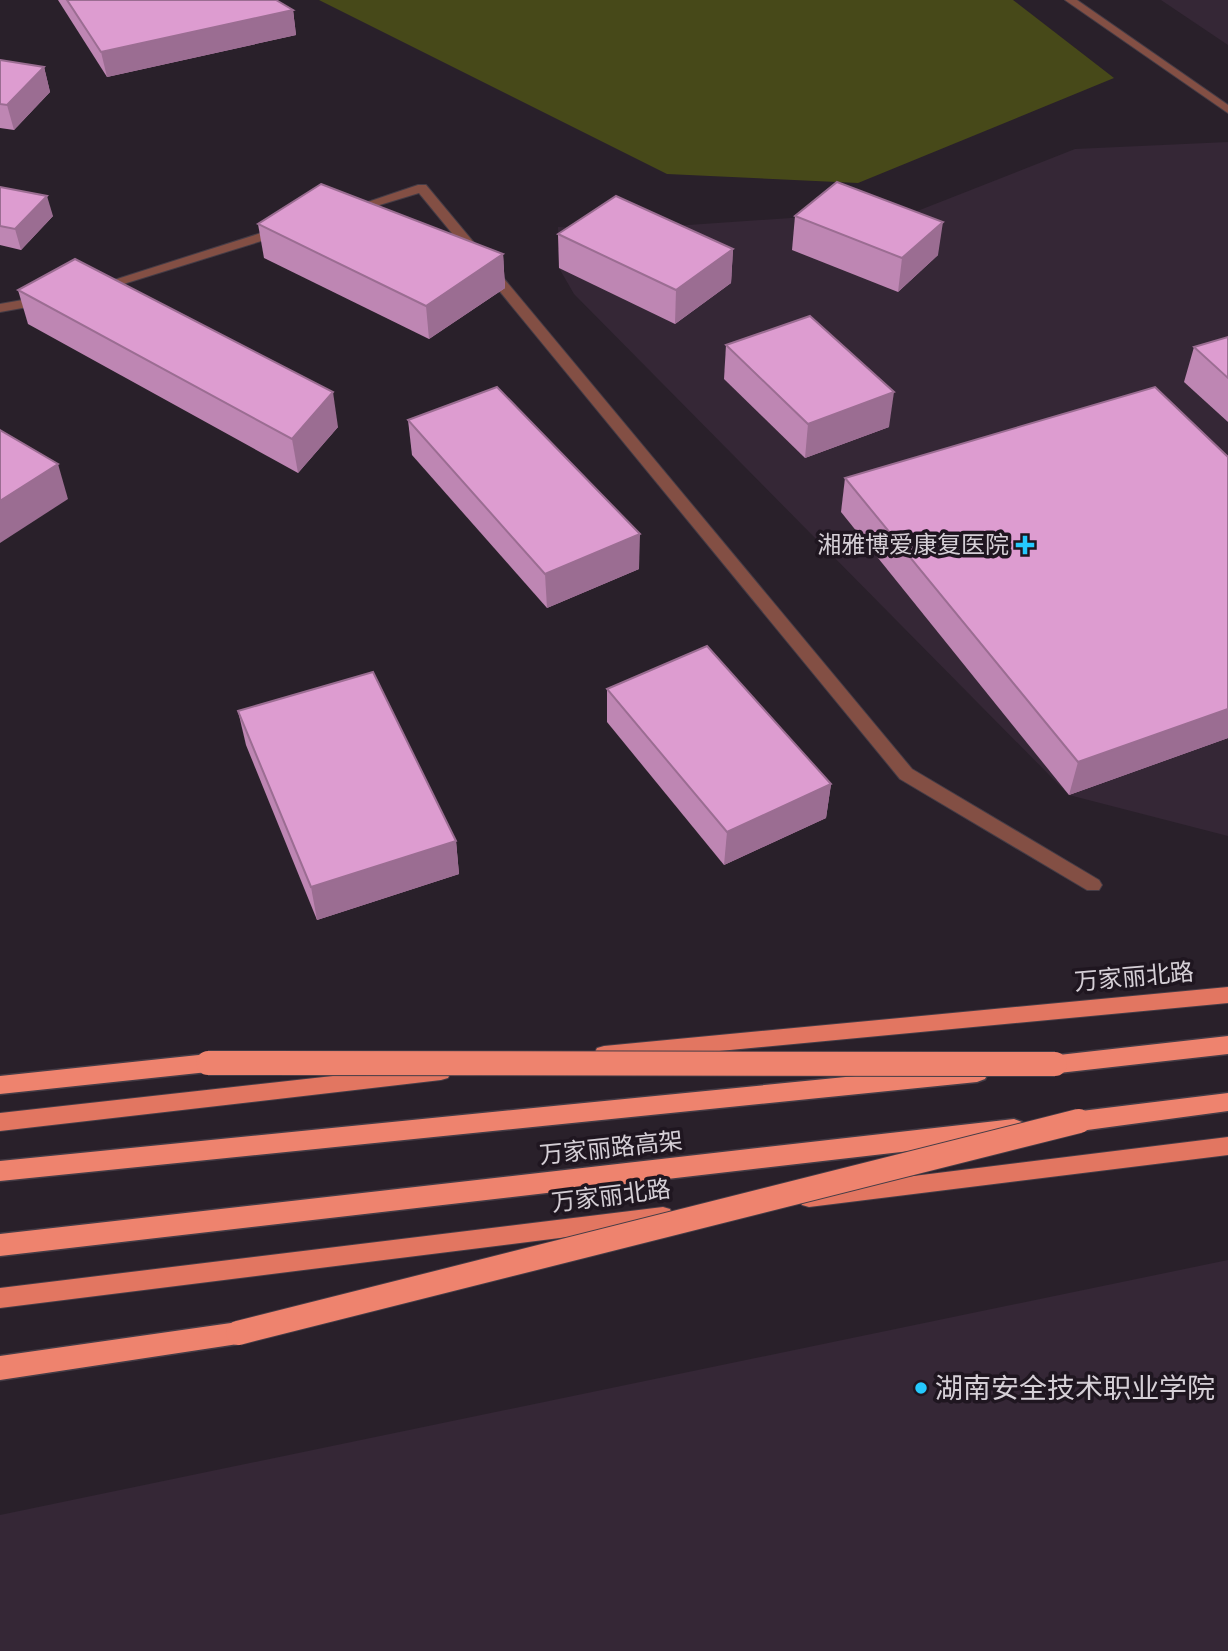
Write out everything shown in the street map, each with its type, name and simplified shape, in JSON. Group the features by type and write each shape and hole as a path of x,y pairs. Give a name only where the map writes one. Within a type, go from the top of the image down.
{"highway":[{"name":"万家丽路高架","path":"0,1171 1228,1045"},
{"path":"0,1085 208,1063 1055,1064"},
{"name":"万家丽路高架","path":"0,1245 1228,1102"},
{"path":"0,1368 238,1333 1079,1121"}],"main road":[{"name":"万家丽北路","path":"0,1122 698,1044 1228,995"},
{"name":"万家丽北路","path":"0,1298 1228,1146"}],"street":[{"path":"1070,0 1228,110"},
{"path":"337,214 422,188 906,775 1093,885"},
{"path":"83,292 300,225"},
{"path":"0,308 60,297"}],"shaded area":[{"path":"319,0 1013,0 1114,78 858,183 667,174"},
{"path":"1161,0 1228,0 1228,45"},
{"name":"湘雅博爱康复医院","path":"1228,142 1228,836 1069,795 574,294 559,268 558,227 616,230 834,215 902,217 1075,149"},
{"name":"湖南安全技术职业学院","path":"1228,1260 1228,1651 0,1651 0,1515"}],"building":[{"path":"67,0 276,0 293,10 101,52"},
{"path":"0,60 44,67 7,105 0,104"},
{"path":"837,182 943,222 902,258 795,216"},
{"path":"321,184 503,254 426,306 258,224"},
{"path":"0,187 47,196 15,229 0,226"},
{"path":"616,196 733,249 676,290 558,234"},
{"path":"75,259 333,392 292,439 18,290"},
{"path":"810,316 894,392 808,424 726,345"},
{"path":"1228,337 1228,378 1194,347"},
{"path":"497,387 640,534 545,574 408,420"},
{"path":"1155,387 1228,457 1228,709 1078,762 845,478"},
{"path":"0,430 58,464 0,501"},
{"path":"707,646 831,784 727,832 607,689"},
{"path":"373,672 456,841 311,887 238,711"}],"place":[{"name":"湘雅博爱康复医院","path":"1025,545"},
{"name":"湖南安全技术职业学院","path":"921,1388"}]}
